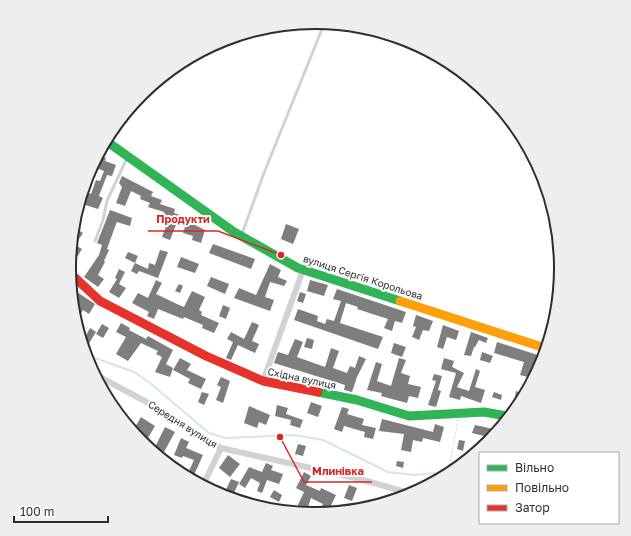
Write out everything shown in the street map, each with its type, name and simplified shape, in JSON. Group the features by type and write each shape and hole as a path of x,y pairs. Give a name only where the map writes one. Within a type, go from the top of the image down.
{"street":[{"name":"вулиця Сергія Корольова","path":"111,145 241,236 303,270 365,288 541,346"},
{"path":"262,381 303,270"},
{"name":"Східна вулиця","path":"77,279 100,301 206,356 262,381 357,400 409,416 484,412 503,415"},
{"name":"Середня вулиця","path":"104,379 154,406 221,448 360,479 401,491"},
{"path":"206,480 221,448"}],"lane":[{"path":"241,236 264,173 322,29"},
{"path":"95,241 103,220 107,202 127,156"}],"path":[{"path":"450,466 459,414"}],"building":[{"path":"104,157 106,158 105,161 116,165 112,176 107,175 99,196 103,198 98,209 85,205 89,193 91,194 96,180 100,181 104,171 98,169"},
{"path":"122,176 153,192 151,196 162,200 160,204 175,209 174,213 180,215 170,240 162,237 168,221 161,219 164,212 148,207 150,203 140,199 141,196 131,191 125,206 116,203 122,187 119,183"},
{"path":"110,210 132,218 130,226 117,222 116,224 107,249 109,250 104,261 105,262 98,275 104,279 98,287 84,277 99,255 102,245 97,243"},
{"path":"187,221 205,230 201,243 192,240 193,236 183,233"},
{"path":"286,224 299,229 293,244 281,239"},
{"path":"80,231 83,233 79,240"},
{"path":"213,244 255,259 251,269 209,253"},
{"path":"78,247 82,249 77,258"},
{"path":"160,250 168,252 158,278 139,271 137,274 131,271 135,263 148,269 149,263 155,265"},
{"path":"128,252 138,256 135,263 125,258"},
{"path":"181,257 199,264 195,273 177,267"},
{"path":"270,264 281,270 278,277 287,281 284,286 270,282 265,297 274,300 270,311 234,298 239,288 256,295"},
{"path":"119,269 125,272 119,284 126,288 119,298 109,292 117,279 115,278"},
{"path":"211,277 229,284 225,294 207,286"},
{"path":"156,280 162,283 156,294 184,307 192,291 205,297 199,310 202,312 201,315 219,323 214,333 202,328 203,325 158,309 154,319 147,316 149,312 132,303 138,293 148,298"},
{"path":"310,280 328,285 324,296 307,291"},
{"path":"179,284 183,286 180,293 175,291"},
{"path":"337,289 406,312 402,323 395,321 392,331 384,328 388,319 357,309 358,307 346,303 340,323 383,337 378,349 294,320 298,309 318,316 317,321 325,324 327,319 334,321 341,301 333,299"},
{"path":"300,292 306,294 303,303 297,301"},
{"path":"78,293 95,304 89,314 83,310 81,314"},
{"path":"223,305 230,308 226,319 219,316"},
{"path":"416,315 433,321 429,331 423,330 419,340 412,337 416,327 413,326"},
{"path":"252,322 259,325 252,341 259,344 255,353 238,345 231,360 226,358 233,342 227,339 231,332 244,339"},
{"path":"121,323 130,328 129,330 146,339 148,336 173,350 166,364 173,368 170,377 155,372 162,357 156,354 158,351 141,343 128,361 116,354 126,337 116,332"},
{"path":"102,324 109,328 103,338 96,334"},
{"path":"443,325 459,331 456,340 447,337 443,349 437,347"},
{"path":"90,328 96,332 89,344 86,335"},
{"path":"471,332 488,338 486,343 479,340 474,347 471,356 464,355"},
{"path":"307,338 314,340 312,349 304,347"},
{"path":"295,339 303,342 297,357 325,367 331,348 339,351 333,368 347,373 350,366 355,368 359,356 366,359 357,377 352,392 344,390 345,385 274,363 278,352 288,355"},
{"path":"497,342 538,355 528,377 520,375 524,362 494,353"},
{"path":"394,343 406,347 402,357 391,353"},
{"path":"482,352 493,356 490,363 480,360"},
{"path":"180,358 191,364 187,370 206,379 201,389 188,383 190,379 173,370"},
{"path":"399,358 406,360 401,373 410,376 408,384 421,387 418,398 409,396 407,403 381,396 382,393 367,390 376,362 382,364 377,381 391,386"},
{"path":"444,358 454,361 452,367 464,373 457,387 469,391 476,369 480,371 475,387 485,390 481,403 461,396 460,400 449,397 456,373 441,369"},
{"path":"434,374 442,376 438,390 441,391 436,407 428,405 436,381 432,380"},
{"path":"221,377 230,381 223,403 216,400 221,387 217,385"},
{"path":"516,391 519,392 514,401"},
{"path":"202,392 209,394 204,405 198,402"},
{"path":"494,392 502,395 501,400 492,397"},
{"path":"311,402 322,406 318,417 307,413"},
{"path":"277,405 288,408 286,414 303,420 300,428 290,425 291,420 275,416"},
{"path":"249,406 270,415 266,425 259,422 257,428 244,423"},
{"path":"342,407 349,409 347,414 364,419 362,425 376,428 373,439 364,437 365,432 344,426 342,432 334,429"},
{"path":"141,417 155,426 148,438 136,426"},
{"path":"382,419 433,432 435,424 444,427 440,442 423,438 422,442 413,440 411,452 401,450 404,434 379,431"},
{"path":"475,425 492,429 485,436 472,433"},
{"path":"165,427 175,432 164,452 156,446"},
{"path":"181,438 189,442 186,448 203,455 194,474 189,471 194,460 183,456 182,458 174,455"},
{"path":"459,440 465,441 463,451 457,449"},
{"path":"298,444 306,446 303,456 295,454"},
{"path":"228,455 240,464 230,477 219,468"},
{"path":"397,461 404,462 403,468 396,466"},
{"path":"266,463 273,466 271,470 283,474 279,484 267,480 262,493 257,491 260,483 251,478 245,488 239,484 249,467 262,472"},
{"path":"304,472 311,476 306,485 320,491 321,488 336,495 331,506 322,507 323,504 311,498 308,507 298,506 304,492 296,488"},
{"path":"231,479 239,482 234,492 226,490"},
{"path":"349,485 357,488 352,501 344,498"},
{"path":"274,490 282,495 279,502 270,497"}],"waterway":[{"path":"94,358 134,372 150,383 209,433 225,438 294,435 323,440 388,472 414,475 438,473"}],"traffic: fast":[{"path":"111,145 234,232 298,268 400,301"},
{"path":"318,392 357,400 409,416 484,412 503,415"}],"traffic: slow":[{"path":"400,301 541,347"}],"traffic: jam":[{"path":"77,279 100,301 206,356 263,381 318,392"}],"place":[{"name":"Продукти","path":"281,255"},
{"name":"Млинівка","path":"280,437"}]}
